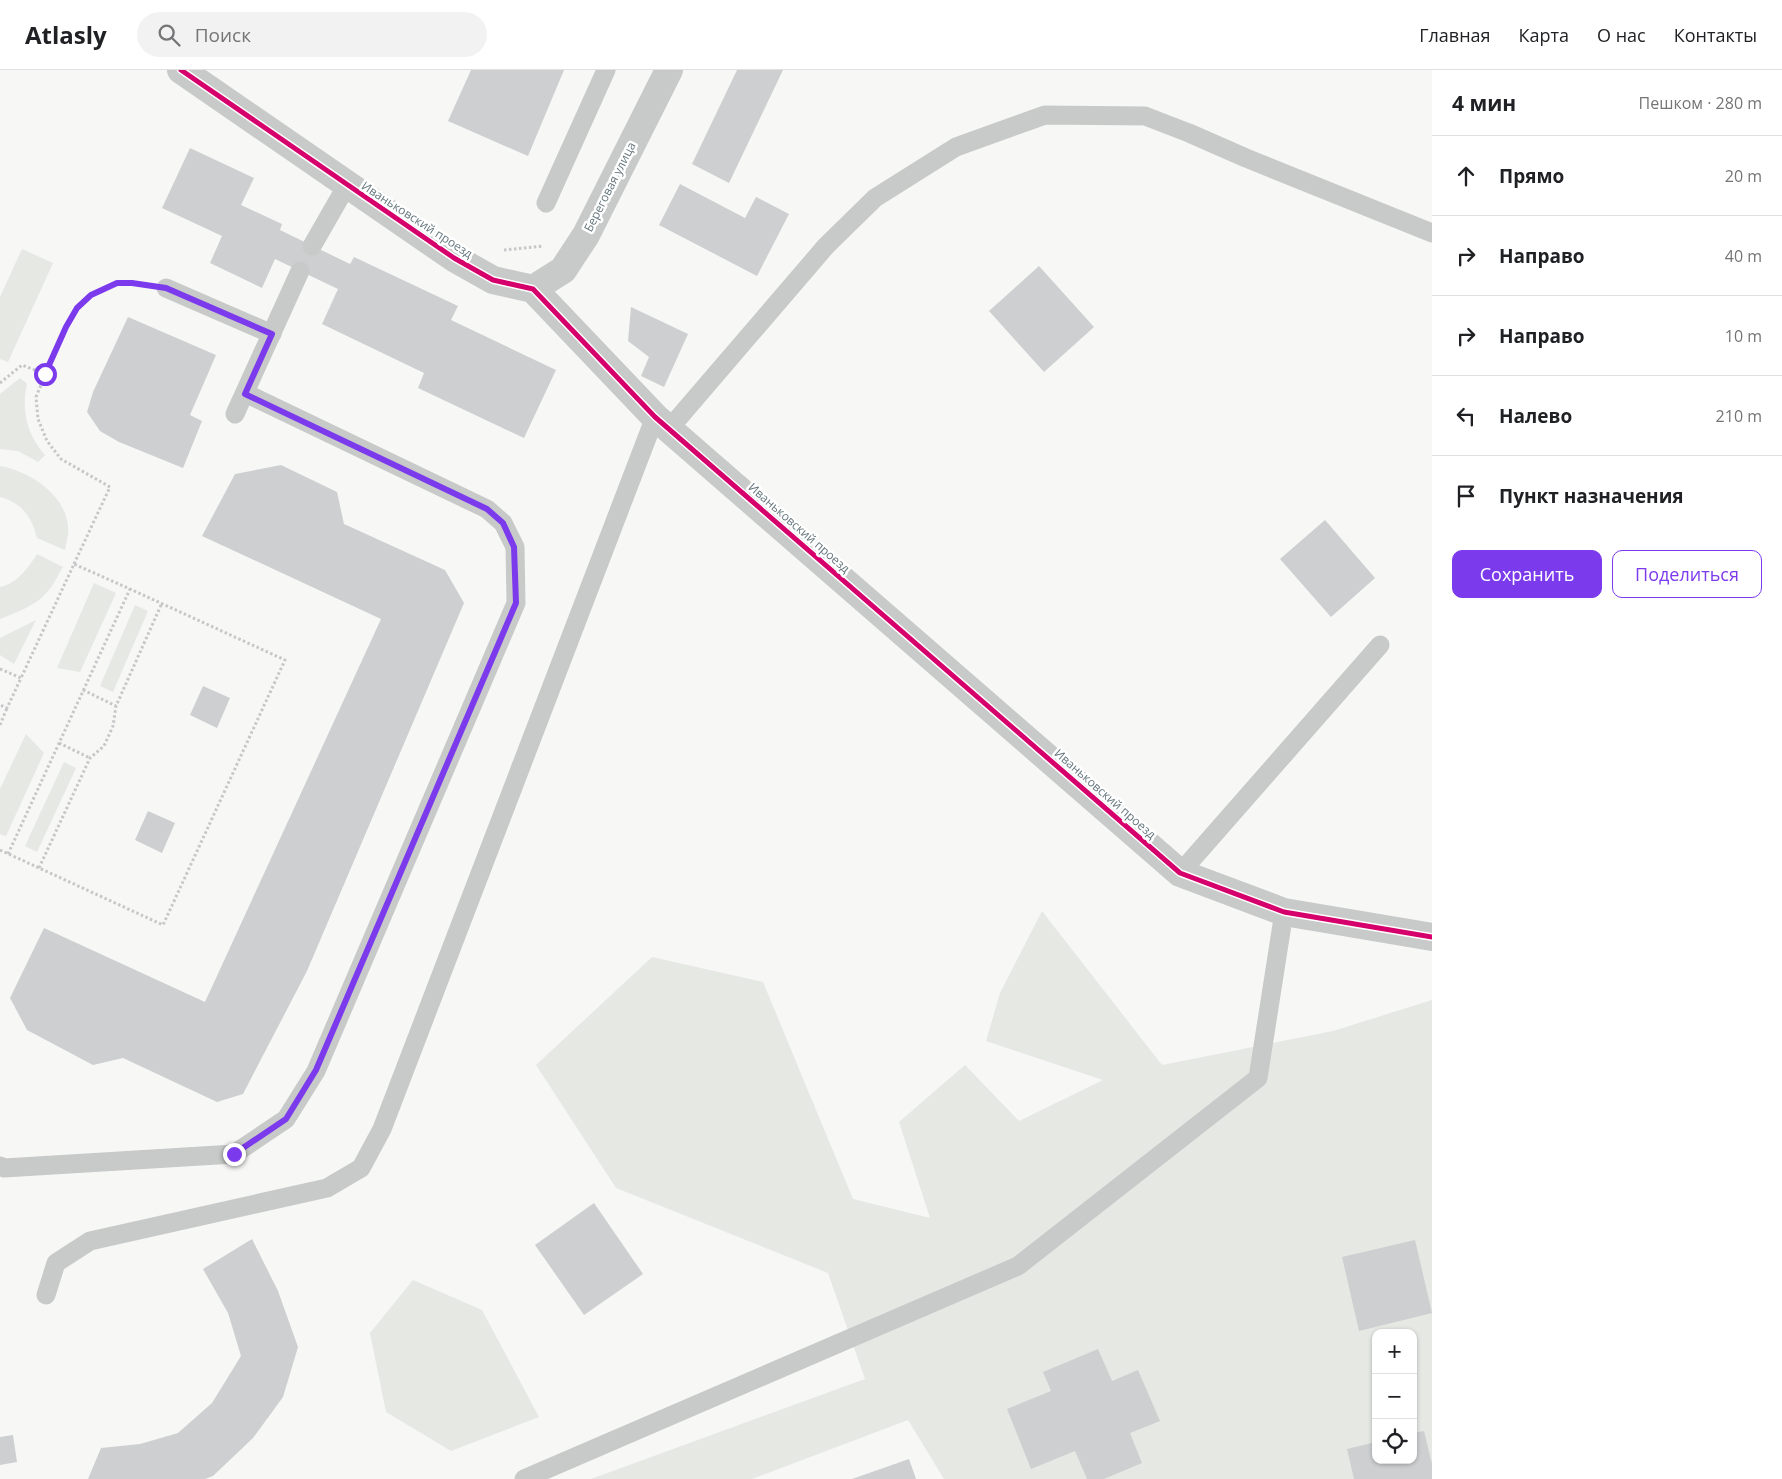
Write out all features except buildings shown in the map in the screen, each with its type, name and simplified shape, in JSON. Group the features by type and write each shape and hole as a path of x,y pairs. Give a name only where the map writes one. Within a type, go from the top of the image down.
{"street":[{"name":"Иваньковский проезд","path":"181,70 454,258 493,280 533,289 662,423 1180,872 1284,912 1432,937"},
{"name":"Береговая улица","path":"533,289 563,270 586,235 669,70"}],"lane":[{"path":"546,203 606,70"},
{"path":"46,1296 56,1263 90,1241 327,1188 361,1168 382,1129 662,423 826,246 875,198 956,147 1045,114 1145,116 1432,233"},
{"path":"312,246 347,185"},
{"path":"235,414 300,270"},
{"path":"166,288 272,334"},
{"path":"0,1166 4,1168 234,1154 286,1119 316,1070 516,603 514,547 503,523 487,509 245,394"},
{"path":"1180,872 1380,645"},
{"path":"524,1479 1018,1266 1258,1078 1284,912"}],"path":[{"path":"0,725 110,486 61,459 47,441 38,419 36,397 66,327 77,308 91,295 117,283 132,283 166,288"},
{"path":"0,383 22,364 45,374"},
{"path":"0,850 163,925 284,660 74,564"},
{"path":"8,854 130,588"},
{"path":"39,868 90,758 104,746 113,726 116,706 162,603"},
{"path":"0,669 21,678"},
{"path":"83,690 116,706"},
{"path":"0,705 8,708"},
{"path":"59,743 90,758"}],"shaded area":[{"path":"22,249 53,263 8,362 0,359 0,297"},
{"path":"20,378 27,384 25,413 27,422 34,439 45,455 38,462 18,451 0,449 0,394"},
{"path":"0,466 31,477 48,489 55,497 61,505 68,524 65,550 37,538 29,517 25,512 14,503 0,497"},
{"path":"37,554 63,567 50,588 38,601 0,619 0,587 17,579"},
{"path":"94,583 116,593 80,672 57,668"},
{"path":"135,605 148,611 113,692 100,686"},
{"path":"36,620 14,664 0,655 0,638"},
{"path":"26,734 44,753 6,836 0,834 0,789"},
{"path":"64,762 76,768 37,852 25,846"},
{"path":"1042,911 1162,1065 1333,1031 1432,1000 1432,1479 944,1479 908,1420 752,1479 591,1479 865,1379 828,1273 616,1188 536,1065 652,957 763,982 853,1199 930,1218 899,1122 965,1065 1019,1121 1103,1080 986,1041 1000,993"},
{"path":"413,1280 482,1310 539,1417 451,1451 386,1412 370,1333"}],"cycle path":[{"path":"181,70 454,258 493,280 533,289 655,417 1180,873 1284,912 1432,937"}],"route":[{"path":"45,374 66,327 77,308 91,295 117,283 132,283 166,288 272,334 245,394 487,509 503,523 514,547 516,603 316,1070 286,1119 234,1154"}]}
